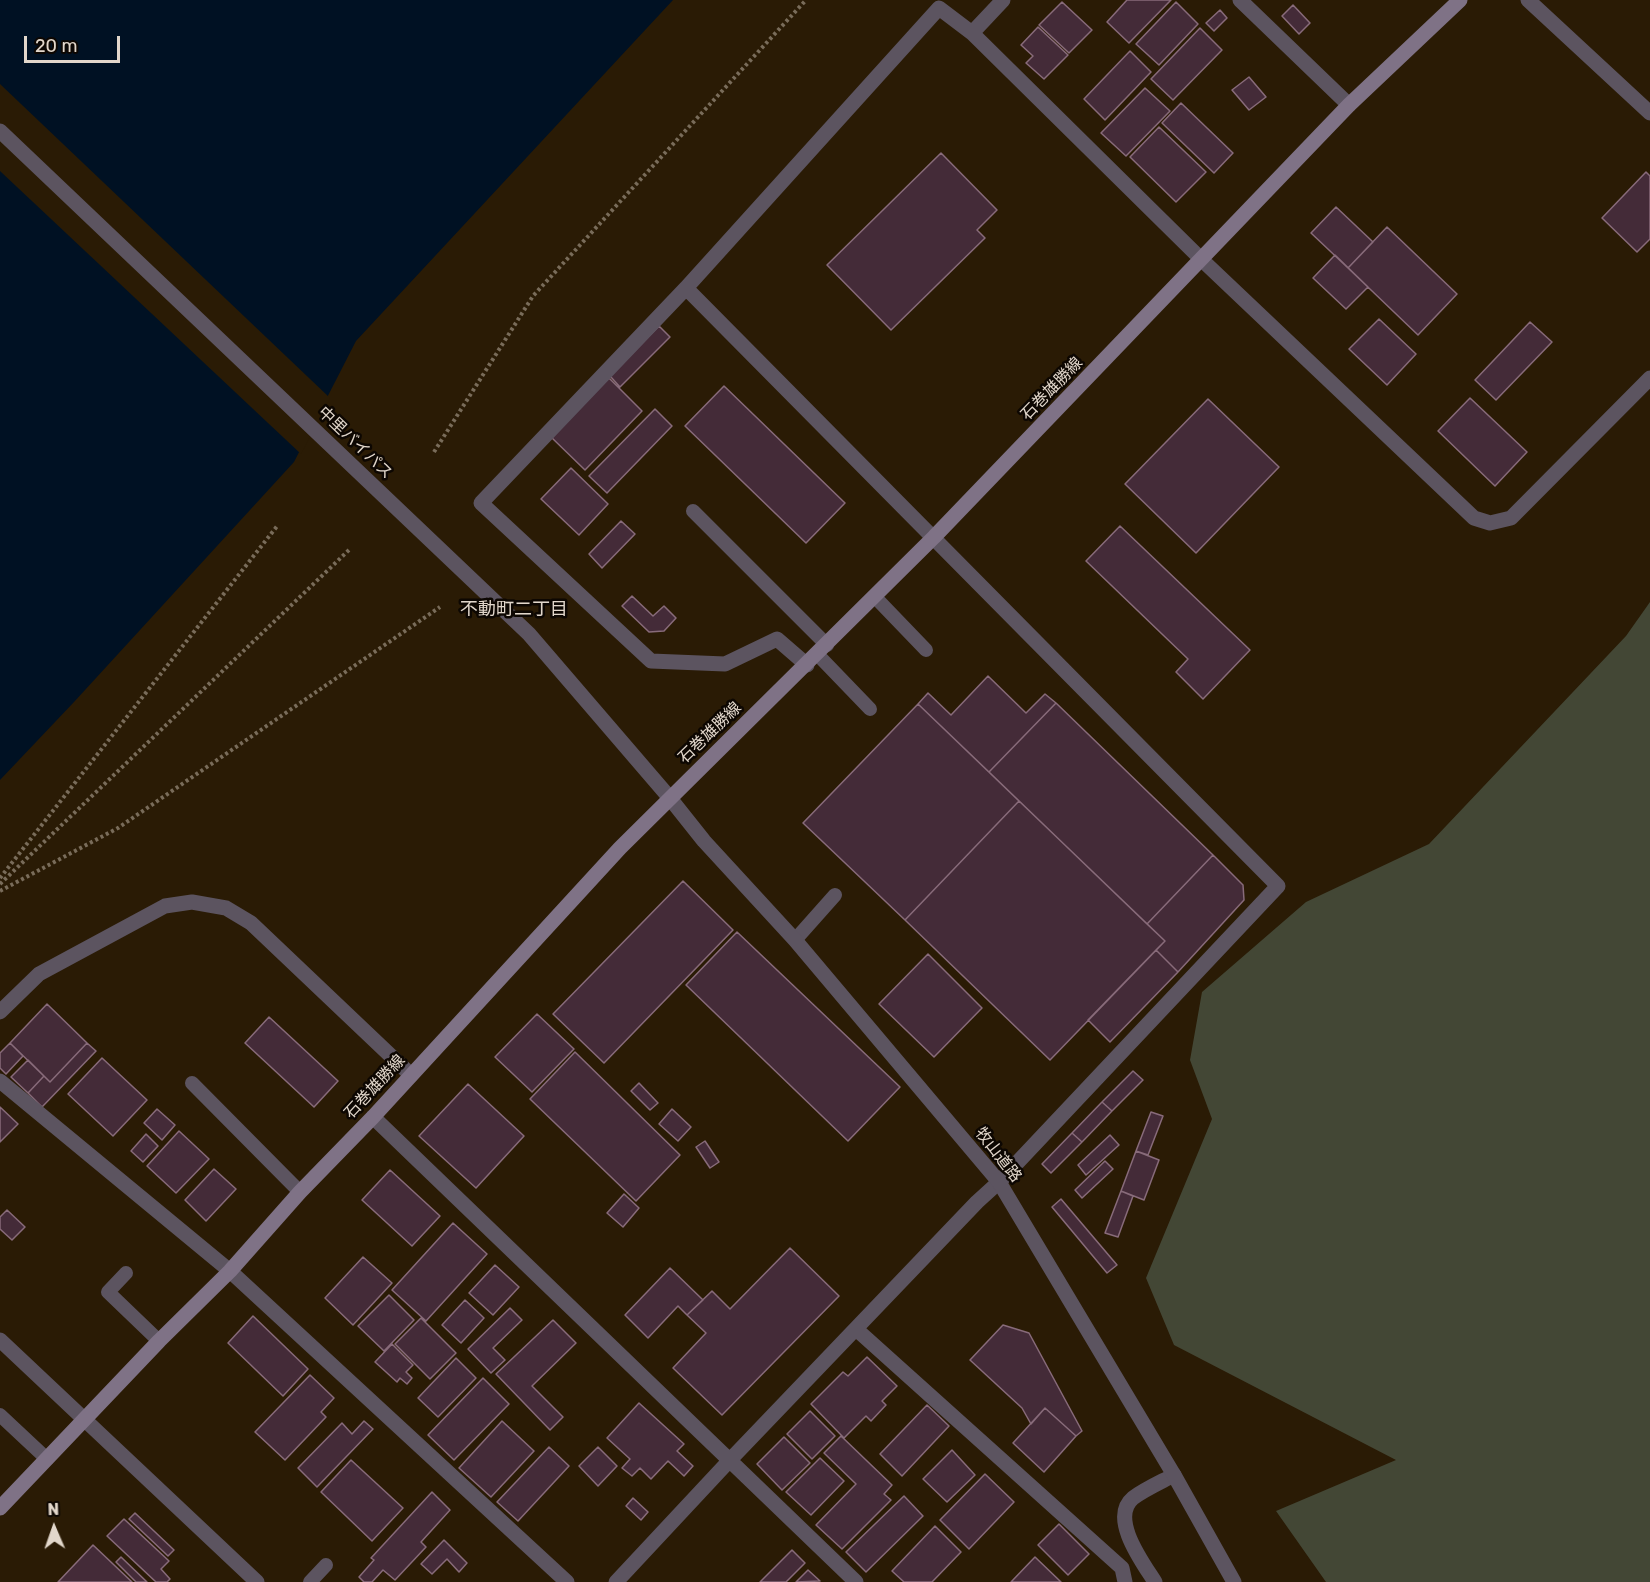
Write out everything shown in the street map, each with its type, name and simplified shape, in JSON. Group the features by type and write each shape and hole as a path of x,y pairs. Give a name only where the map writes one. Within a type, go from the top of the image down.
{"main road":[{"name":"石巻雄勝線","path":"0,1508 159,1341 230,1271 300,1192 373,1118 612,856 669,797 817,655 934,537 1349,105 1461,0"}],"street":[{"path":"972,33 1003,0"},
{"path":"1240,0 1349,105"},
{"path":"1528,0 1650,113"},
{"path":"817,655 777,639 725,664 651,661 481,503 686,288 939,8 972,33 1202,260 1474,519 1490,523 1511,518 1650,378"},
{"name":"中里バイパス","path":"0,131 529,634 669,797"},
{"path":"616,1582 729,1461 977,1202 999,1182 1278,886 686,288"},
{"name":"牧山道路","path":"669,797 704,841 795,940 999,1182 1174,1474 1234,1582"},
{"path":"0,1012 39,974 165,906 192,902 226,908 251,923 411,1075"},
{"path":"0,1081 230,1271 567,1582"},
{"path":"373,1118 856,1582"},
{"path":"856,1329 1122,1568 1125,1582"},
{"path":"0,1340 257,1582"},
{"path":"1155,1582 1128,1536 1124,1518 1131,1499 1174,1474"}],"lane":[{"path":"693,511 817,655 870,709"},
{"path":"875,597 927,650"},
{"path":"795,940 835,895"},
{"path":"192,1083 300,1192"},
{"path":"126,1273 108,1292 159,1341"},
{"path":"0,1414 47,1459"},
{"path":"310,1582 326,1565"}],"path":[{"path":"434,452 534,296 806,0"},
{"path":"0,878 278,525"},
{"path":"0,884 350,549"},
{"path":"0,891 118,828 440,607"}],"green space":[{"path":"1650,602 1650,1582 1326,1582 1276,1511 1396,1460 1174,1345 1146,1278 1212,1119 1190,1060 1202,992 1306,902 1429,844 1626,636"}],"water":[{"path":"0,0 673,0 356,341 294,462 0,780"}],"pier":[{"path":"0,84 330,398 301,454 0,171"}],"building":[{"path":"1127,0 1171,0 1129,43 1107,22"},
{"path":"1062,2 1092,30 1069,53 1039,25"},
{"path":"1176,2 1198,24 1159,65 1136,44"},
{"path":"1293,5 1310,23 1299,34 1282,16"},
{"path":"1220,10 1227,18 1214,31 1206,23"},
{"path":"1038,27 1068,55 1044,79 1026,63 1033,56 1021,45"},
{"path":"1200,28 1222,50 1173,100 1151,79"},
{"path":"1130,51 1151,72 1105,120 1084,99"},
{"path":"1249,77 1266,97 1249,110 1232,90"},
{"path":"1145,88 1170,111 1126,156 1101,133"},
{"path":"1181,103 1233,153 1214,173 1162,123"},
{"path":"1159,127 1206,172 1176,202 1130,157"},
{"path":"941,153 997,210 977,230 985,238 891,330 827,265"},
{"path":"1646,172 1650,176 1650,239 1637,252 1602,218"},
{"path":"1336,207 1373,242 1348,268 1311,233"},
{"path":"1387,227 1457,294 1418,335 1348,268"},
{"path":"1335,255 1368,287 1346,309 1313,278"},
{"path":"1379,319 1416,354 1387,385 1349,349"},
{"path":"1530,322 1552,342 1496,400 1475,380"},
{"path":"659,326 670,337 620,387 610,376"},
{"path":"609,378 642,411 585,470 551,437"},
{"path":"724,386 845,503 806,543 685,426"},
{"path":"1470,398 1527,452 1495,486 1438,431"},
{"path":"1208,399 1279,467 1196,553 1125,484"},
{"path":"655,409 672,426 607,493 589,476"},
{"path":"571,468 608,504 579,535 541,499"},
{"path":"621,521 635,534 602,568 589,554"},
{"path":"1120,526 1250,650 1203,699 1176,672 1188,659 1086,561"},
{"path":"632,596 653,616 664,606 676,618 664,631 649,632 622,606"},
{"path":"988,676 1026,713 1045,694 1056,703 989,772 918,704 928,693 951,715"},
{"path":"1056,703 1213,855 1147,924 989,772"},
{"path":"918,704 1019,801 905,920 803,823"},
{"path":"1019,801 1165,941 1050,1060 905,920"},
{"path":"1213,855 1243,885 1244,900 1178,972 1156,950 1165,941 1147,924"},
{"path":"683,881 733,930 604,1063 553,1014"},
{"path":"737,932 900,1087 848,1141 686,985"},
{"path":"1156,950 1178,972 1110,1042 1088,1020"},
{"path":"928,954 982,1008 934,1057 879,1004"},
{"path":"47,1004 87,1043 50,1082 10,1043"},
{"path":"537,1014 574,1049 532,1092 495,1057"},
{"path":"269,1017 338,1081 314,1107 245,1043"},
{"path":"10,1043 23,1056 6,1074 0,1068 0,1053"},
{"path":"87,1043 96,1051 42,1107 28,1093 44,1076 50,1082"},
{"path":"575,1052 680,1155 636,1201 530,1099"},
{"path":"102,1058 147,1100 113,1136 68,1094"},
{"path":"28,1060 44,1076 28,1093 11,1077"},
{"path":"1133,1071 1143,1080 1112,1111 1102,1102"},
{"path":"639,1083 658,1103 650,1110 631,1091"},
{"path":"468,1084 524,1136 476,1188 419,1136"},
{"path":"1102,1102 1112,1111 1082,1142 1072,1133"},
{"path":"0,1107 18,1124 0,1142"},
{"path":"157,1109 175,1125 162,1140 144,1123"},
{"path":"672,1109 691,1127 678,1141 659,1124"},
{"path":"1151,1112 1163,1116 1148,1155 1136,1151"},
{"path":"179,1131 209,1159 176,1193 147,1166"},
{"path":"1072,1133 1082,1142 1051,1173 1042,1164"},
{"path":"146,1134 158,1146 143,1162 131,1151"},
{"path":"1110,1135 1119,1145 1086,1175 1078,1165"},
{"path":"705,1141 719,1162 710,1168 696,1147"},
{"path":"1136,1151 1159,1160 1144,1200 1121,1191"},
{"path":"1105,1161 1113,1169 1082,1198 1075,1190"},
{"path":"214,1169 236,1189 206,1221 185,1200"},
{"path":"390,1170 440,1216 412,1246 362,1200"},
{"path":"1121,1191 1133,1196 1118,1237 1105,1233"},
{"path":"624,1194 639,1208 623,1227 607,1213"},
{"path":"1061,1199 1117,1265 1107,1273 1052,1207"},
{"path":"7,1210 25,1227 12,1240 0,1229 0,1217"},
{"path":"453,1223 487,1254 426,1321 392,1290"},
{"path":"790,1248 839,1296 722,1415 673,1368 706,1333 687,1315 712,1291 730,1309"},
{"path":"363,1257 392,1283 353,1325 325,1298"},
{"path":"495,1265 519,1287 493,1315 469,1293"},
{"path":"670,1268 703,1300 687,1315 678,1306 648,1338 625,1315"},
{"path":"389,1295 414,1320 384,1351 358,1326"},
{"path":"465,1300 484,1318 461,1343 442,1325"},
{"path":"510,1308 522,1320 493,1348 505,1360 491,1373 468,1349"},
{"path":"253,1316 308,1369 283,1396 228,1343"},
{"path":"421,1318 456,1353 430,1379 395,1344"},
{"path":"553,1320 576,1343 532,1386 563,1417 550,1430 496,1374"},
{"path":"1003,1325 1029,1333 1082,1431 1076,1436 1045,1408 1031,1424 1022,1408 970,1360"},
{"path":"392,1344 413,1365 406,1372 412,1378 407,1384 400,1378 397,1382 375,1362"},
{"path":"867,1357 897,1386 882,1401 886,1405 871,1421 866,1416 844,1438 811,1404 843,1372 848,1376"},
{"path":"456,1358 476,1378 438,1417 418,1398"},
{"path":"310,1375 334,1398 321,1412 326,1417 285,1460 255,1432"},
{"path":"483,1378 509,1404 454,1460 428,1435"},
{"path":"639,1403 684,1444 677,1451 693,1466 684,1476 668,1461 651,1479 640,1468 632,1476 622,1468 630,1459 607,1438"},
{"path":"927,1405 949,1426 902,1476 880,1454"},
{"path":"1045,1408 1076,1436 1044,1472 1013,1443"},
{"path":"810,1411 835,1436 812,1459 787,1434"},
{"path":"364,1421 373,1429 317,1487 298,1468 342,1423 352,1434"},
{"path":"502,1421 534,1451 491,1497 459,1468"},
{"path":"841,1436 892,1485 884,1494 891,1500 842,1549 816,1525 856,1484 824,1453"},
{"path":"784,1437 810,1463 782,1490 757,1464"},
{"path":"549,1447 569,1466 518,1521 497,1502"},
{"path":"598,1447 617,1466 598,1486 579,1466"},
{"path":"952,1450 975,1475 947,1502 923,1479"},
{"path":"820,1458 844,1481 811,1515 786,1492"},
{"path":"351,1460 403,1508 372,1541 321,1492"},
{"path":"985,1474 1014,1502 969,1549 940,1520"},
{"path":"432,1492 450,1510 421,1542 426,1547 395,1580 383,1570 372,1582 364,1582 359,1577 374,1560 371,1558"},
{"path":"904,1496 923,1516 866,1572 846,1552"},
{"path":"633,1498 648,1512 641,1520 626,1506"},
{"path":"135,1513 174,1550 168,1556 129,1519"},
{"path":"124,1519 169,1561 161,1569 170,1579 167,1582 156,1582 107,1536"},
{"path":"1059,1524 1089,1554 1068,1575 1038,1545"},
{"path":"935,1526 961,1552 932,1582 904,1582 892,1571"},
{"path":"444,1540 467,1563 459,1572 447,1559 432,1574 421,1564"},
{"path":"93,1545 132,1582 58,1582"},
{"path":"792,1550 805,1563 786,1582 760,1582"},
{"path":"121,1557 147,1582 136,1582 116,1562"},
{"path":"1035,1557 1061,1582 1011,1582"},
{"path":"808,1570 820,1581 796,1582"}],"district":[{"name":"不動町二丁目","path":"514,610"}]}
